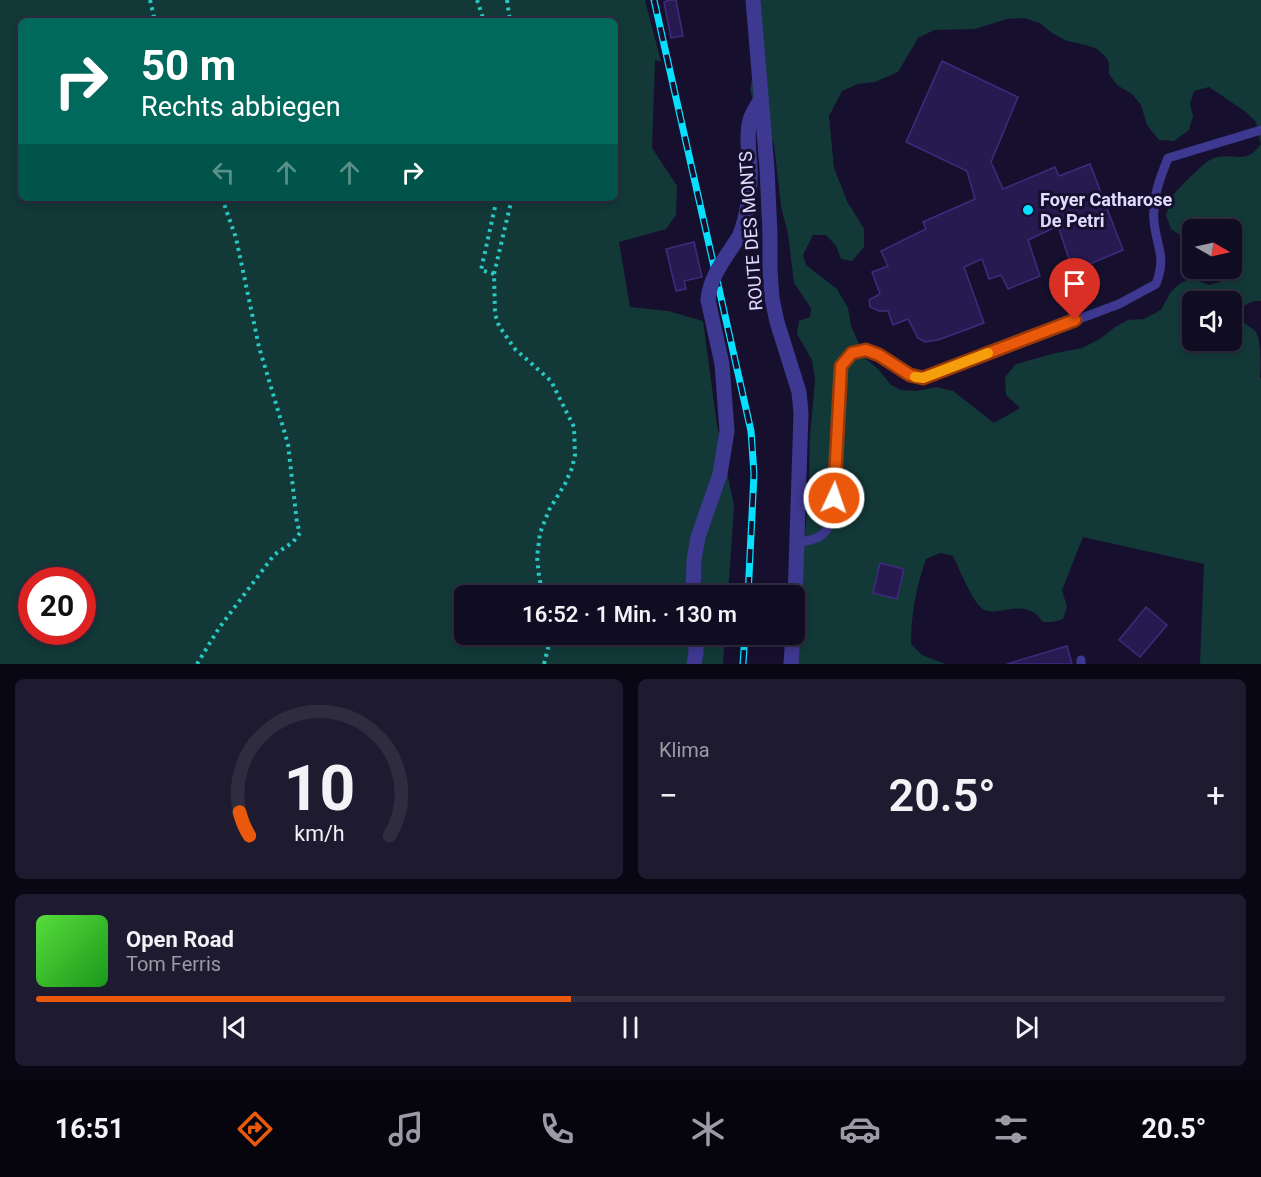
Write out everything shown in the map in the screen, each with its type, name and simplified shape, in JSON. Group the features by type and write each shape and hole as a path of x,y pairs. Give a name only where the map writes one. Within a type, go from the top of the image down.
{"street":[{"name":"ROUTE DES MONTS","path":"753,0 768,168 772,298 777,322 799,392 801,413 796,585"},
{"path":"693,585 698,537 720,474 727,431 722,364 708,300 709,291 712,280 740,235 746,217 750,197 747,136 750,119 761,99"},
{"path":"694,664 696,645"},
{"path":"791,664 792,645"}],"lane":[{"path":"797,543 817,539 827,530 833,520 841,366 852,353 866,350 879,355 910,375 923,378 1119,304 1156,284 1161,273 1162,259 1154,220 1156,190 1168,158 1261,130"}],"path":[{"path":"150,0 154,18"},
{"path":"477,0 483,18"},
{"path":"507,0 510,18"},
{"path":"197,664 219,628 274,555 293,542 300,533 288,444 259,347 237,238 223,201"},
{"path":"494,274 481,270 496,201"},
{"path":"511,201 494,274 495,314 499,326 515,349 551,381 574,427 575,455 572,468 549,510 540,533 537,557 540,585"},
{"path":"544,664 549,645"}],"green space":[{"path":"0,0 645,0 661,62 655,60 652,148 677,186 676,215 666,229 619,242 630,307 668,311 703,321 717,425 734,505 729,585 454,585 454,645 724,645 723,664 0,664"},
{"path":"760,0 1261,0 1261,144 1261,301 1254,301 1242,307 1242,291 1182,291 1182,351 1242,351 1242,320 1256,332 1259,341 1261,664 1200,664 1204,564 1083,537 1062,590 1067,607 1063,619 1043,622 1034,613 1021,608 994,611 983,609 971,593 953,556 940,553 926,559 922,570 913,612 911,644 922,655 945,664 797,664 797,645 805,645 805,585 800,585 815,381 812,360 797,334 799,321 810,317 811,308 794,283 788,234 781,206 774,144 750,90 762,38","holes":["1024,18 1040,23 1067,41 1097,49 1106,57 1109,63 1109,74 1117,85 1132,94 1141,105 1147,125 1159,140 1174,141 1189,130 1193,116 1190,104 1194,91 1209,87 1246,112 1256,122 1261,144 1245,157 1222,157 1210,160 1175,193 1166,215 1171,229 1182,236 1182,219 1242,219 1242,279 1221,279 1220,282 1209,285 1189,279 1179,284 1170,293 1161,310 1144,319 1128,320 1082,348 1016,364 1005,377 1006,395 1020,408 994,423 953,391 936,387 916,391 901,390 891,385 866,359 851,326 848,308 837,289 806,265 803,255 813,235 826,235 836,246 841,259 852,261 864,247 864,229 847,201 834,168 829,116 842,91 858,84 875,82 898,72 918,38 934,30 975,29 1007,19"]}],"building":[{"path":"676,0 683,36 671,38 664,2"},
{"name":"Foyer Catharose De Petri","path":"942,61 1018,97 991,162 1003,189 1055,167 1059,176 1090,164 1123,250 1073,271 1058,226 1028,240 1040,276 1008,289 1001,275 989,279 982,259 964,267 984,323 938,340 925,342 918,338 908,319 893,325 888,311 879,311 870,307 869,300 880,294 872,272 888,266 881,251 926,229 923,222 975,199 967,171 906,142"},
{"path":"694,242 702,277 684,281 686,289 676,291 666,249"},
{"path":"880,563 904,569 897,599 873,593"},
{"path":"1146,607 1167,625 1140,657 1119,640"},
{"path":"1067,646 1072,664 1007,664"}],"railway":[{"path":"654,0 751,431 754,474 749,585"},
{"path":"743,664 744,645"}],"slow traffic":[{"path":"915,377 923,378 988,353"}],"place":[{"name":"Foyer Catharose De Petri","path":"1028,210"}],"route":[{"path":"834,498 841,366 852,353 866,350 879,355 910,375 923,378 1075,320"}]}
